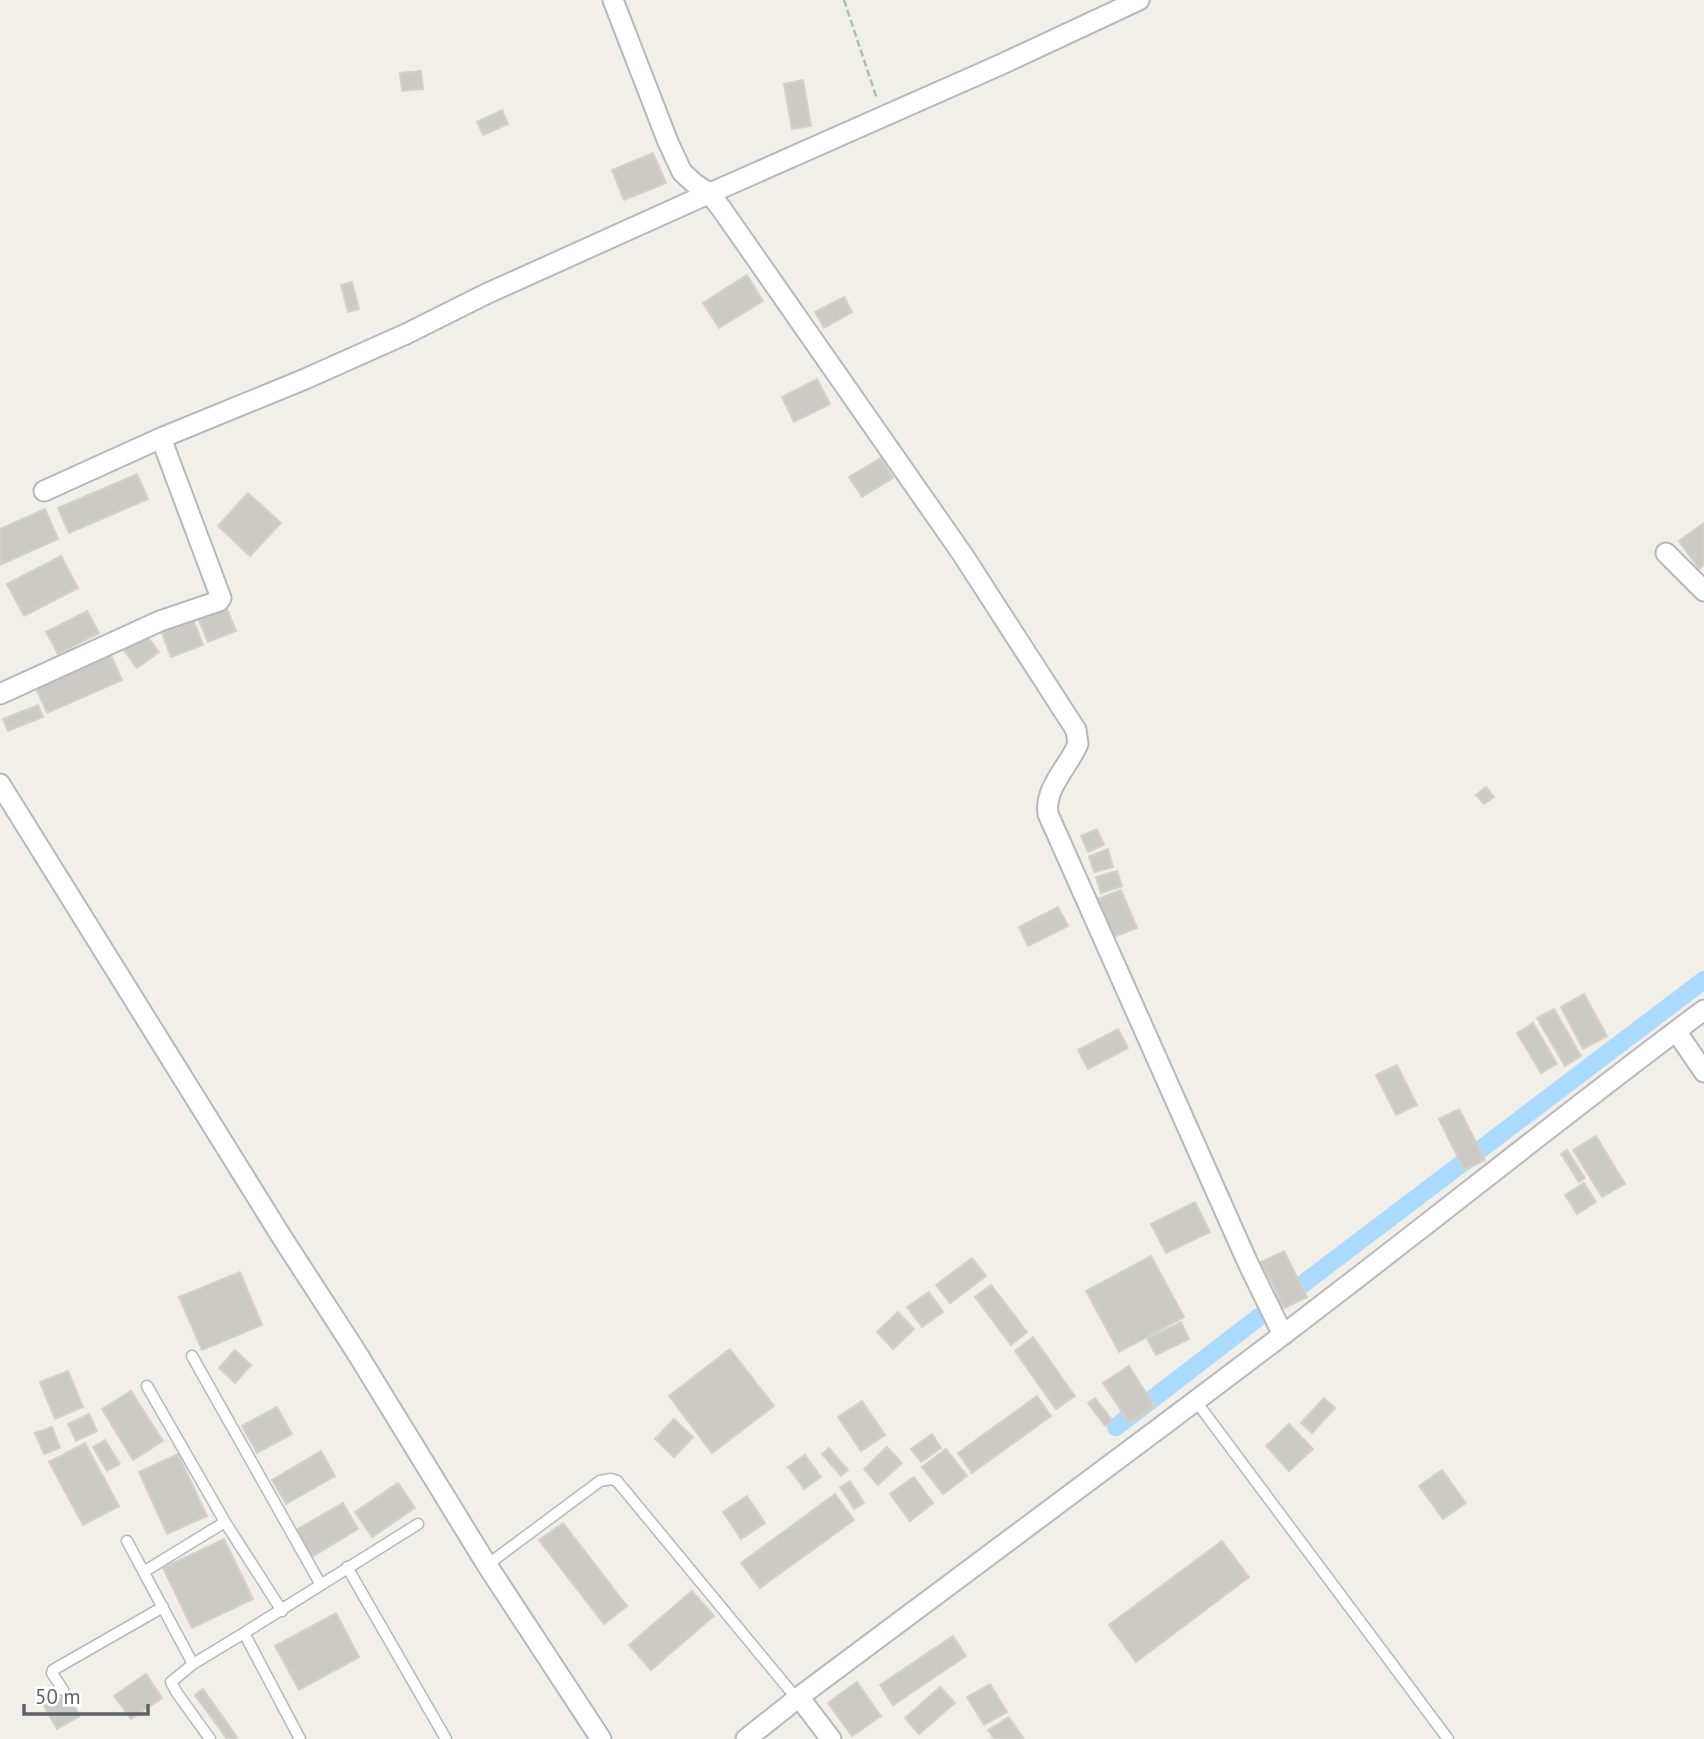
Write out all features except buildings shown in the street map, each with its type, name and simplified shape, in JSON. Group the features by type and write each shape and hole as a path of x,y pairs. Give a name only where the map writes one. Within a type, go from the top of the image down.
{"street":[{"path":"613,0 682,172 709,193 963,555 1076,730 1079,744 1055,784 1048,801 1048,814 1241,1248 1283,1335"},
{"path":"44,491 161,438 394,340 709,193 1002,64 1139,0"},
{"path":"0,694 160,621 222,598 161,438"},
{"path":"1666,553 1704,591"},
{"path":"0,784 487,1565 601,1739"},
{"path":"746,1739 1283,1335 1542,1132 1704,1010"},
{"path":"1676,1031 1704,1072"},
{"path":"798,1698 831,1739"}],"lane":[{"path":"192,1356 321,1585"},
{"path":"148,1385 225,1522 282,1611"},
{"path":"1195,1400 1447,1739"},
{"path":"487,1565 600,1481 617,1481 798,1698"},
{"path":"145,1571 225,1522"},
{"path":"210,1739 171,1682 193,1664 418,1524"},
{"path":"127,1541 193,1664"},
{"path":"347,1567 446,1739"},
{"path":"63,1689 52,1673 53,1670 163,1607"},
{"path":"244,1633 300,1739"}],"path":[{"path":"844,0 883,115"}],"waterway":[{"path":"1283,1299 1704,980"},
{"path":"1116,1427 1259,1317"}]}
